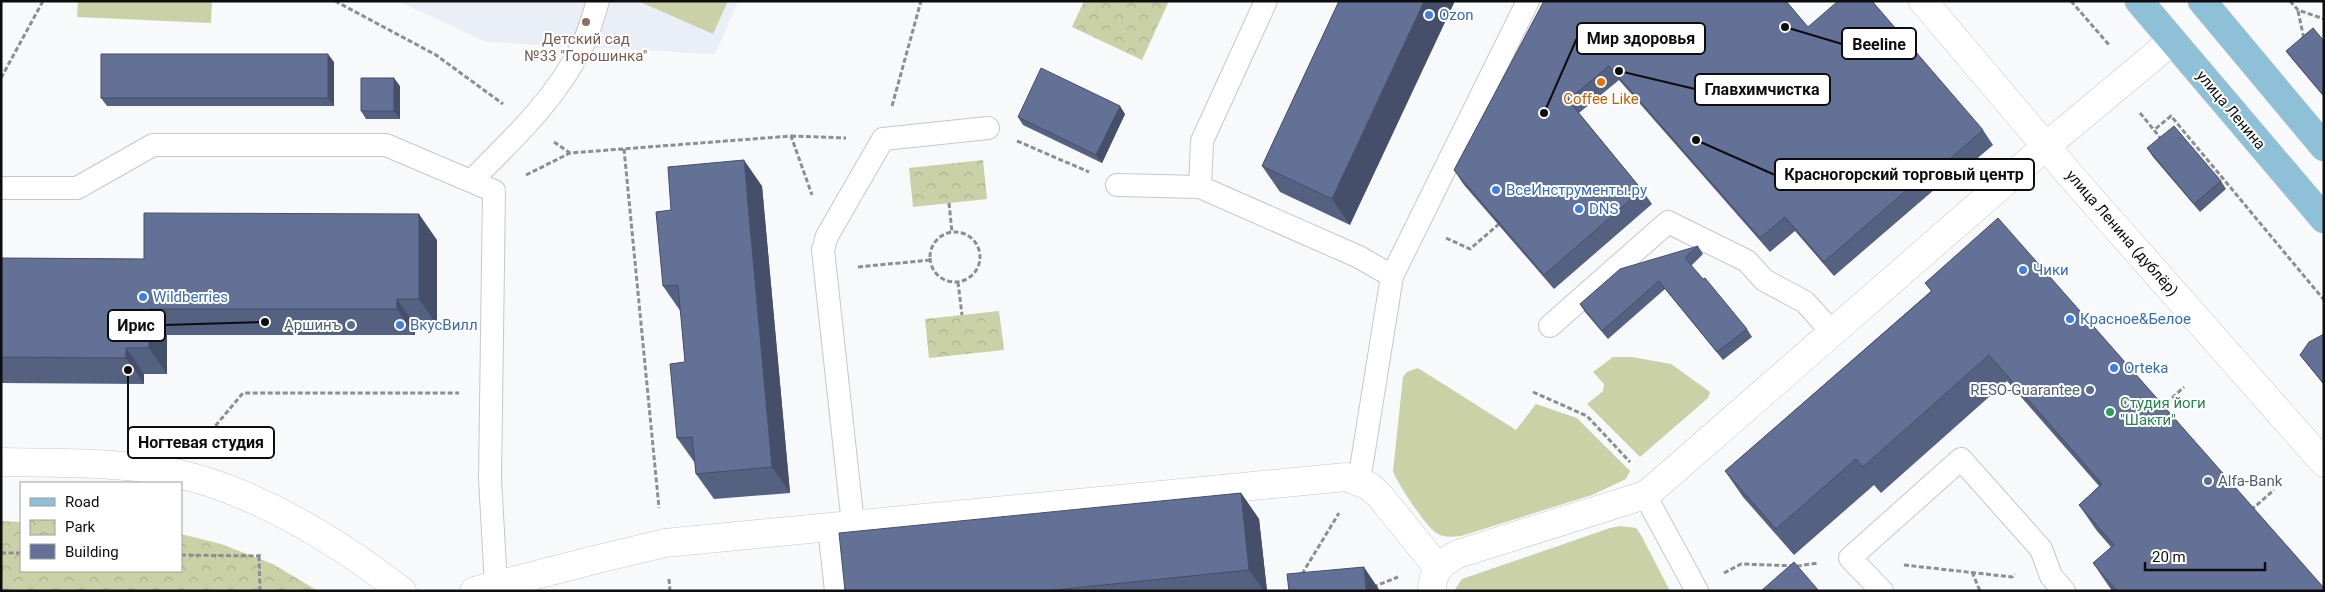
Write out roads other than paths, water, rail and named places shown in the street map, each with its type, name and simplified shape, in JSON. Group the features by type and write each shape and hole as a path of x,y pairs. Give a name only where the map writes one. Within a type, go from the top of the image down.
{"main road":[{"name":"улица Ленина","path":"2139,1 2324,219"},
{"path":"2202,1 2324,147"}],"street":[{"name":"улица Ленина (дублёр)","path":"1923,1 2046,146 2324,463"},
{"path":"485,588 665,543 1332,477 1346,477 1370,486 1380,496 1434,574 1447,560 1458,554 1649,491 2046,146 2172,41"},
{"path":"1,462 146,468 204,481 292,518 341,548 402,591"}],"lane":[{"path":"471,181 528,123 559,83 582,48 598,1"},
{"path":"1200,187 1202,140 1266,1"},
{"path":"1359,481 1392,276 1528,1"},
{"path":"836,591 841,526 823,250 826,236 883,139 988,128"},
{"path":"1,188 78,188 153,145 386,145 494,191 492,393 485,588"},
{"path":"1117,185 1200,187 1359,257 1392,276"},
{"path":"1550,326 1668,222 1747,261 1764,280 1806,302 1832,332"},
{"path":"1882,591 1850,558 1961,459 2041,549 2051,576 2064,591"},
{"path":"1649,491 1696,589"}],"place":[{"name":"Ozon","path":"1429,15"},
{"name":"Детский сад №33 \"Горошинка\"","path":"586,22"},
{"name":"Beeline","path":"1785,27"},
{"name":"Главхимчистка","path":"1619,71"},
{"name":"Coffee Like","path":"1601,82"},
{"name":"Мир здоровья","path":"1544,113"},
{"name":"Красногорский торговый центр","path":"1696,140"},
{"name":"ВсеИнструменты.ру","path":"1496,190"},
{"name":"DNS","path":"1579,209"},
{"name":"Чики","path":"2023,270"},
{"name":"Wildberries","path":"143,297"},
{"name":"Красное&Белое","path":"2070,319"},
{"name":"Ирис","path":"265,322"},
{"name":"Аршинъ","path":"351,325"},
{"name":"ВкусВилл","path":"400,325"},
{"name":"Orteka","path":"2114,368"},
{"name":"Ногтевая студия","path":"128,370"},
{"name":"RESO-Guarantee","path":"2090,390"},
{"name":"Студия йоги \"Шакти\"","path":"2110,412"},
{"name":"Alfa-Bank","path":"2208,481"}]}
